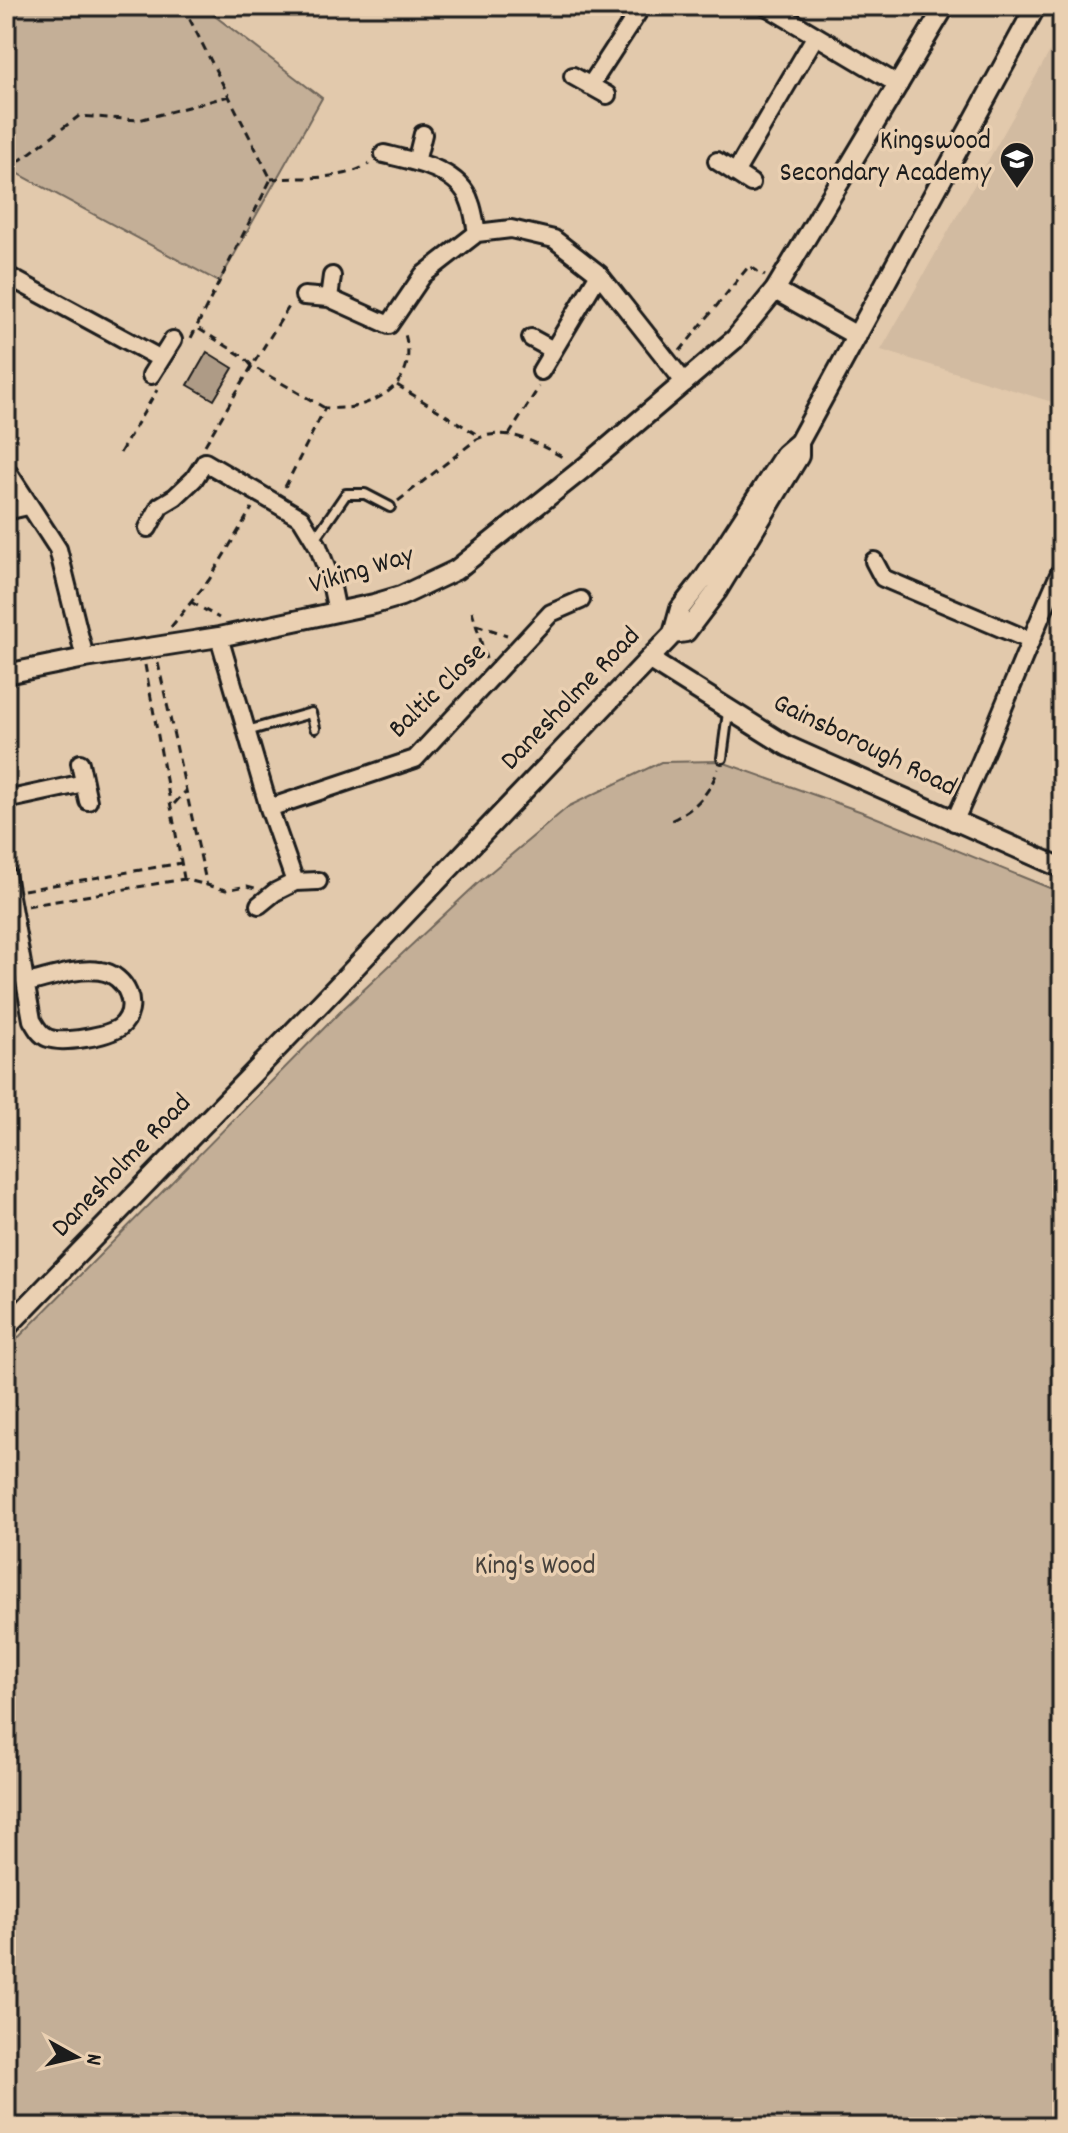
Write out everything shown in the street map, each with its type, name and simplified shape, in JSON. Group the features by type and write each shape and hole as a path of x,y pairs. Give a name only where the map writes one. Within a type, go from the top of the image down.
{"street":[{"path":"590,86 642,6"},
{"path":"766,6 899,85"},
{"name":"Viking Way","path":"6,674 219,637 337,612 401,596 456,570 735,339 776,287 945,6"},
{"name":"Danesholme Road","path":"6,1328 673,634 680,609 705,577 785,454 799,442 1036,6"},
{"path":"735,173 815,37"},
{"path":"573,76 607,95"},
{"path":"416,162 423,134"},
{"path":"384,154 431,166 454,181 470,198 477,233"},
{"path":"717,161 751,183"},
{"path":"304,296 329,298 389,325 423,275 477,233 511,229 554,239 599,274 685,383"},
{"path":"541,371 599,274"},
{"path":"6,275 161,359"},
{"path":"329,298 332,276"},
{"path":"776,287 857,336"},
{"path":"531,338 553,350"},
{"path":"155,382 161,359 181,340"},
{"path":"148,528 160,506 194,479 205,462 301,518 315,539 330,578 337,612"},
{"path":"6,469 58,549 85,658"},
{"path":"6,511 28,506"},
{"path":"874,561 883,578 1029,640"},
{"path":"954,822 1000,722 1029,640 1062,568"},
{"name":"Baltic Close","path":"269,808 415,759 551,613 581,600"},
{"path":"219,637 269,808 295,882"},
{"name":"Gainsborough Road","path":"650,660 787,746 1062,868"},
{"path":"80,763 88,801"},
{"path":"6,800 84,783"},
{"path":"6,874 13,963 27,983 32,1020 40,1032 47,1038 68,1040 96,1036 111,1032 127,1019 130,999 127,989 109,973 97,970 27,983"},
{"path":"259,905 295,882 318,881"}],"lane":[{"path":"315,539 346,494 365,494 390,507"},
{"path":"722,758 728,711"},
{"path":"247,731 311,713 315,728"}],"path":[{"path":"183,6 271,179"},
{"path":"6,171 79,116 139,120 229,96"},
{"path":"271,179 331,175 363,168 384,154"},
{"path":"181,340 198,328 271,179"},
{"path":"670,364 749,266 776,287"},
{"path":"205,462 198,456 300,288 304,296"},
{"path":"198,328 244,357 252,366 325,408 356,406 394,388 407,366 410,349 398,312"},
{"path":"509,435 542,381 541,371"},
{"path":"120,453 155,382"},
{"path":"397,385 481,437"},
{"path":"277,504 325,408"},
{"path":"390,507 491,432 544,447 570,461"},
{"path":"184,879 152,648 209,580 259,494"},
{"path":"191,602 243,632"},
{"path":"472,611 492,678"},
{"path":"476,625 515,638 523,646"},
{"path":"152,648 207,886"},
{"path":"672,820 688,812 712,787 722,758"},
{"path":"173,805 185,792"},
{"path":"10,901 181,863"},
{"path":"10,901 184,879 226,890 247,886 275,892"}],"shaded area":[{"name":"Kingswood Secondary Academy","path":"1062,30 1062,405 881,350"}],"green space":[{"path":"6,6 207,6 211,13 322,98 219,282 6,167"},
{"name":"King's Wood","path":"719,761 865,813 1062,893 1062,2127 6,2127 6,1350 342,1010 479,882 569,806 661,762"}],"building":[{"path":"207,352 233,368 214,400 188,385"}],"place":[{"name":"Kingswood Secondary Academy","path":"1017,190"}]}
